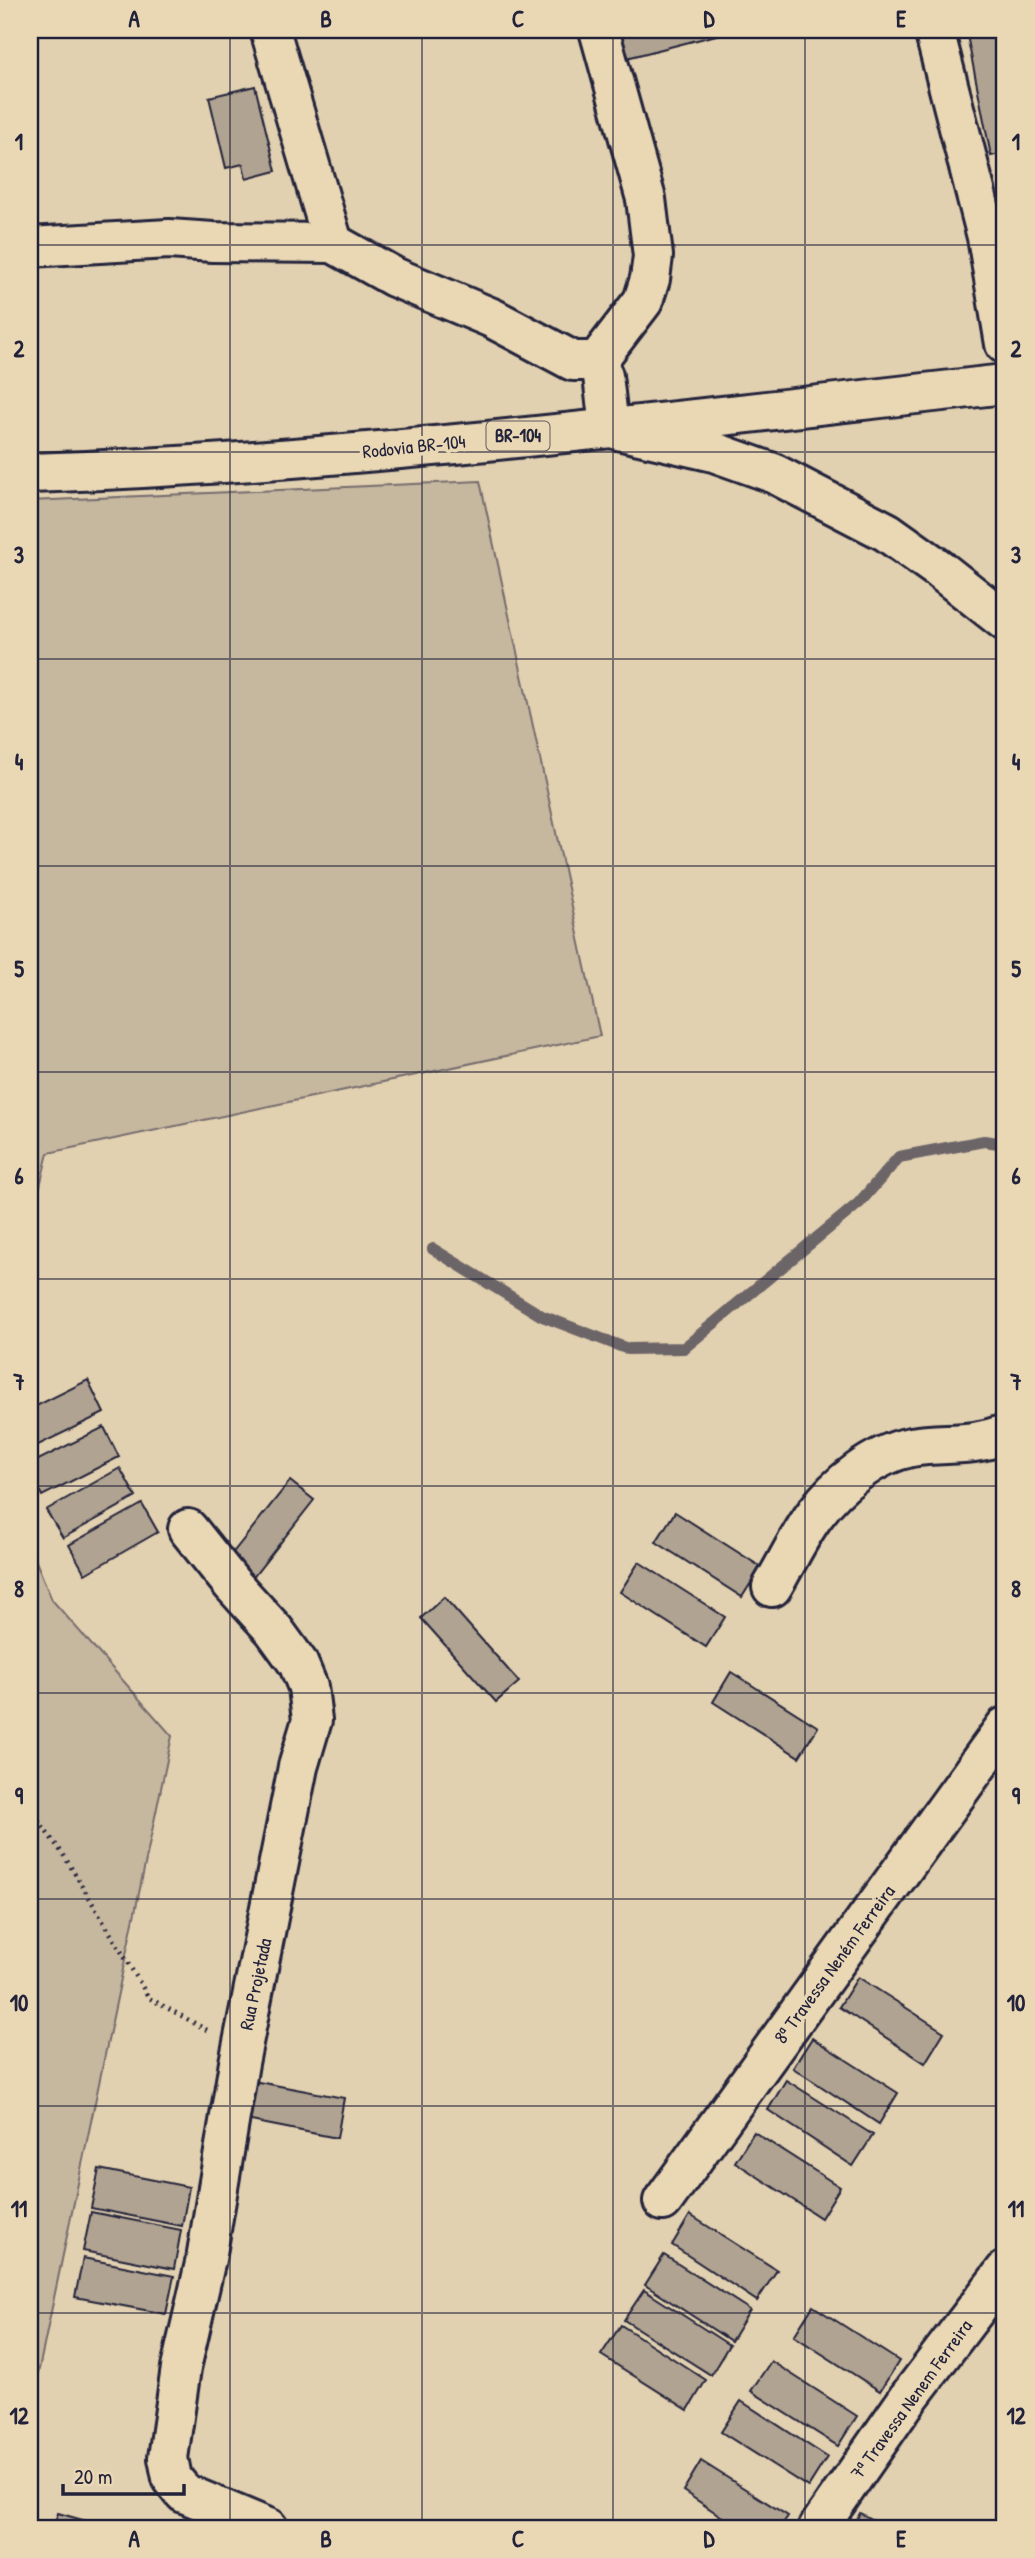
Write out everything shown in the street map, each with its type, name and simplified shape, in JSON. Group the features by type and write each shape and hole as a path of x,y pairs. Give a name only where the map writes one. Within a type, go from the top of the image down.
{"main road":[{"path":"270,30 334,243"},
{"path":"597,361 643,301 653,256 646,199 599,30"},
{"path":"934,30 988,237 1005,344"},
{"path":"30,247 169,239 334,243 394,277 492,318 573,361 597,361"},
{"path":"597,361 603,376 609,427 714,452 773,473 887,532 1005,621"},
{"name":"Rodovia BR-104","path":"30,473 328,455 1005,384"},
{"path":"772,1587 816,1512 858,1471 881,1457 910,1447 969,1444 1005,1434"},
{"name":"Rua Projetada","path":"188,1529 298,1662 308,1687 312,1720 298,1767 239,2063 206,2259 181,2368 168,2458 172,2478 184,2493 268,2528"},
{"name":"8ª Travessa Neném Ferreira","path":"663,2201 1005,1727"},
{"name":"7ª Travessa Nenem Ferreira","path":"818,2528 909,2397 1005,2271"}],"path":[{"path":"30,1810 63,1854 149,1998 210,2032 239,2063"}],"shaded area":[{"path":"480,481 600,1036 48,1153 30,1227 30,501"},
{"path":"30,1547 52,1600 172,1736 30,2412"}],"building":[{"path":"616,30 736,30 623,59"},
{"path":"966,30 1005,30 1005,153 991,156"},
{"path":"255,86 276,171 246,179 243,164 226,168 209,97"},
{"path":"88,1380 104,1413 30,1449 30,1409"},
{"path":"104,1427 119,1457 42,1496 30,1471 30,1464"},
{"path":"120,1468 136,1497 63,1538 46,1510"},
{"path":"290,1481 314,1500 251,1580 227,1560"},
{"path":"142,1504 158,1532 85,1574 69,1545"},
{"path":"675,1512 761,1567 742,1597 656,1542"},
{"path":"639,1562 725,1617 706,1647 620,1592"},
{"path":"444,1597 519,1682 496,1702 421,1618"},
{"path":"731,1672 818,1727 799,1757 713,1702"},
{"path":"858,1977 944,2032 925,2063 839,2007"},
{"path":"812,2038 898,2093 879,2124 793,2068"},
{"path":"786,2080 873,2135 853,2166 768,2110"},
{"path":"253,2081 344,2098 337,2138 246,2120"},
{"path":"754,2132 840,2187 821,2218 735,2162"},
{"path":"99,2169 189,2187 182,2226 91,2208"},
{"path":"91,2212 181,2230 174,2269 83,2251"},
{"path":"690,2215 777,2270 757,2301 672,2245"},
{"path":"664,2255 750,2310 731,2341 645,2285"},
{"path":"83,2258 174,2276 166,2314 75,2297"},
{"path":"644,2290 729,2345 711,2375 624,2320"},
{"path":"813,2306 899,2361 880,2391 794,2336"},
{"path":"621,2325 706,2380 688,2410 601,2355"},
{"path":"771,2361 857,2416 838,2446 751,2391"},
{"path":"741,2401 827,2457 808,2487 721,2432"},
{"path":"701,2461 788,2516 780,2528 739,2528 683,2491"},
{"path":"58,2513 104,2526 104,2528 53,2528"},
{"path":"860,2513 887,2528 852,2528"}],"waterway":[{"path":"433,1249 542,1316 628,1349 684,1348 859,1203 899,1157 984,1141 1005,1144"}]}
